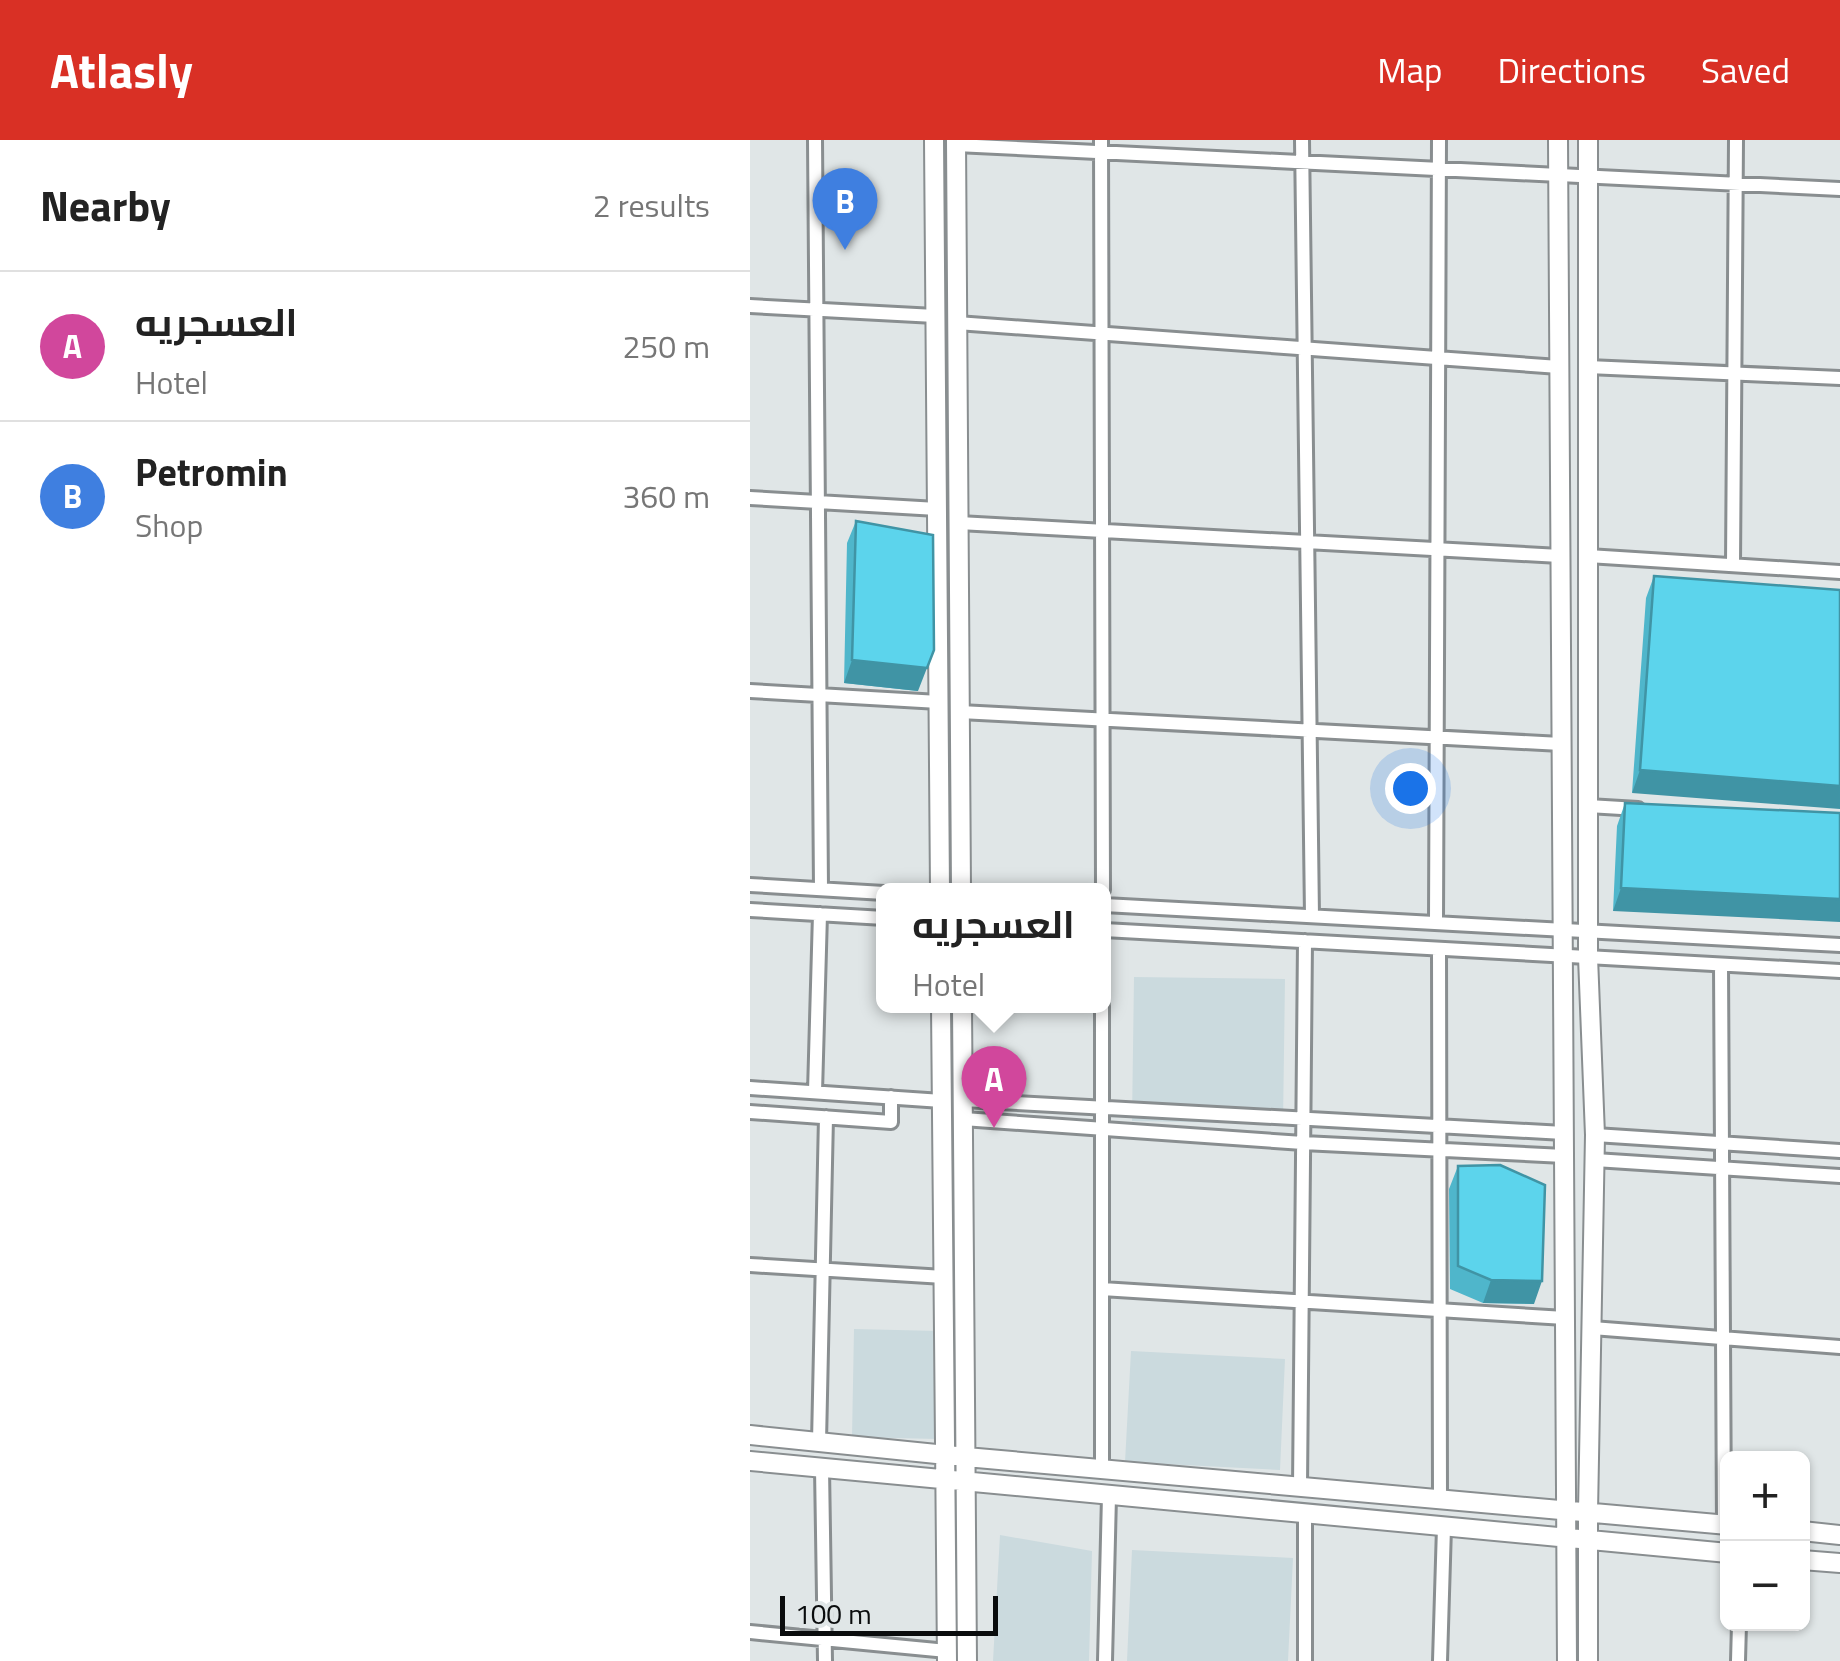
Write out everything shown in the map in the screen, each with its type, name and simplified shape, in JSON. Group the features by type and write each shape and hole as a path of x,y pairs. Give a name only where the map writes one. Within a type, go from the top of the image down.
{"main road":[{"path":"932,140 940,883"},
{"path":"1558,140 1567,1661"},
{"path":"1588,140 1588,957 1596,1135 1588,1661"},
{"path":"956,142 962,883"},
{"path":"941,1013 947,1656"},
{"path":"962,1013 967,1661"},
{"path":"750,1434 966,1457 1720,1523"},
{"path":"750,1461 1720,1551"},
{"path":"1810,1532 1840,1535"},
{"path":"1810,1561 1840,1563"}],"street":[{"path":"814,140 821,889"},
{"path":"1302,140 1312,916"},
{"path":"1436,923 1439,140"},
{"path":"1733,565 1736,140"},
{"path":"956,142 1101,146 1302,162 1840,189"},
{"path":"1101,146 1103,883"},
{"path":"750,306 935,316"},
{"path":"958,322 1560,368"},
{"path":"1588,367 1840,378"},
{"path":"750,498 937,508"},
{"path":"959,523 1560,556"},
{"path":"1588,556 1840,572"},
{"path":"750,691 939,702"},
{"path":"960,712 1561,744"},
{"path":"1588,806 1646,809"},
{"path":"750,885 876,892"},
{"path":"1111,905 1840,945"},
{"path":"750,910 876,918"},
{"path":"814,1092 820,914"},
{"path":"1111,930 1840,971"},
{"path":"1300,1486 1305,941"},
{"path":"1440,949 1440,1499"},
{"path":"1721,964 1725,1451"},
{"path":"1102,1013 1102,1469"},
{"path":"750,1088 942,1101"},
{"path":"750,1112 891,1122 891,1097"},
{"path":"963,1100 1564,1133"},
{"path":"819,1442 826,1117"},
{"path":"963,1120 1303,1144 1564,1156"},
{"path":"1596,1135 1840,1151"},
{"path":"1595,1160 1840,1176"},
{"path":"750,1265 944,1277"},
{"path":"1102,1289 1565,1318"},
{"path":"1592,1328 1840,1348"},
{"path":"822,1468 825,1661"},
{"path":"1105,1661 1109,1496"},
{"path":"1305,1514 1305,1661"},
{"path":"1440,1661 1444,1527"},
{"path":"1738,1661 1739,1631"},
{"path":"750,1632 947,1656"}],"shaded area":[{"path":"1134,977 1285,979 1283,1124 1132,1121"},
{"path":"854,1329 939,1331 937,1439 852,1437"},
{"path":"1131,1351 1285,1359 1280,1470 1125,1462"},
{"path":"1000,1535 1092,1551 1089,1661 993,1661"},
{"path":"1132,1550 1293,1558 1288,1661 1127,1661"}],"building":[{"path":"856,521 933,535 934,650 927,668 852,660"},
{"path":"1654,576 1840,590 1840,786 1640,770"},
{"path":"1625,803 1840,813 1840,899 1621,888"},
{"path":"1500,1165 1545,1185 1542,1281 1491,1280 1458,1266 1458,1166"}],"place":[{"name":"Petromin","path":"845,250"},
{"name":"العسجريه","path":"994,1128"}]}
